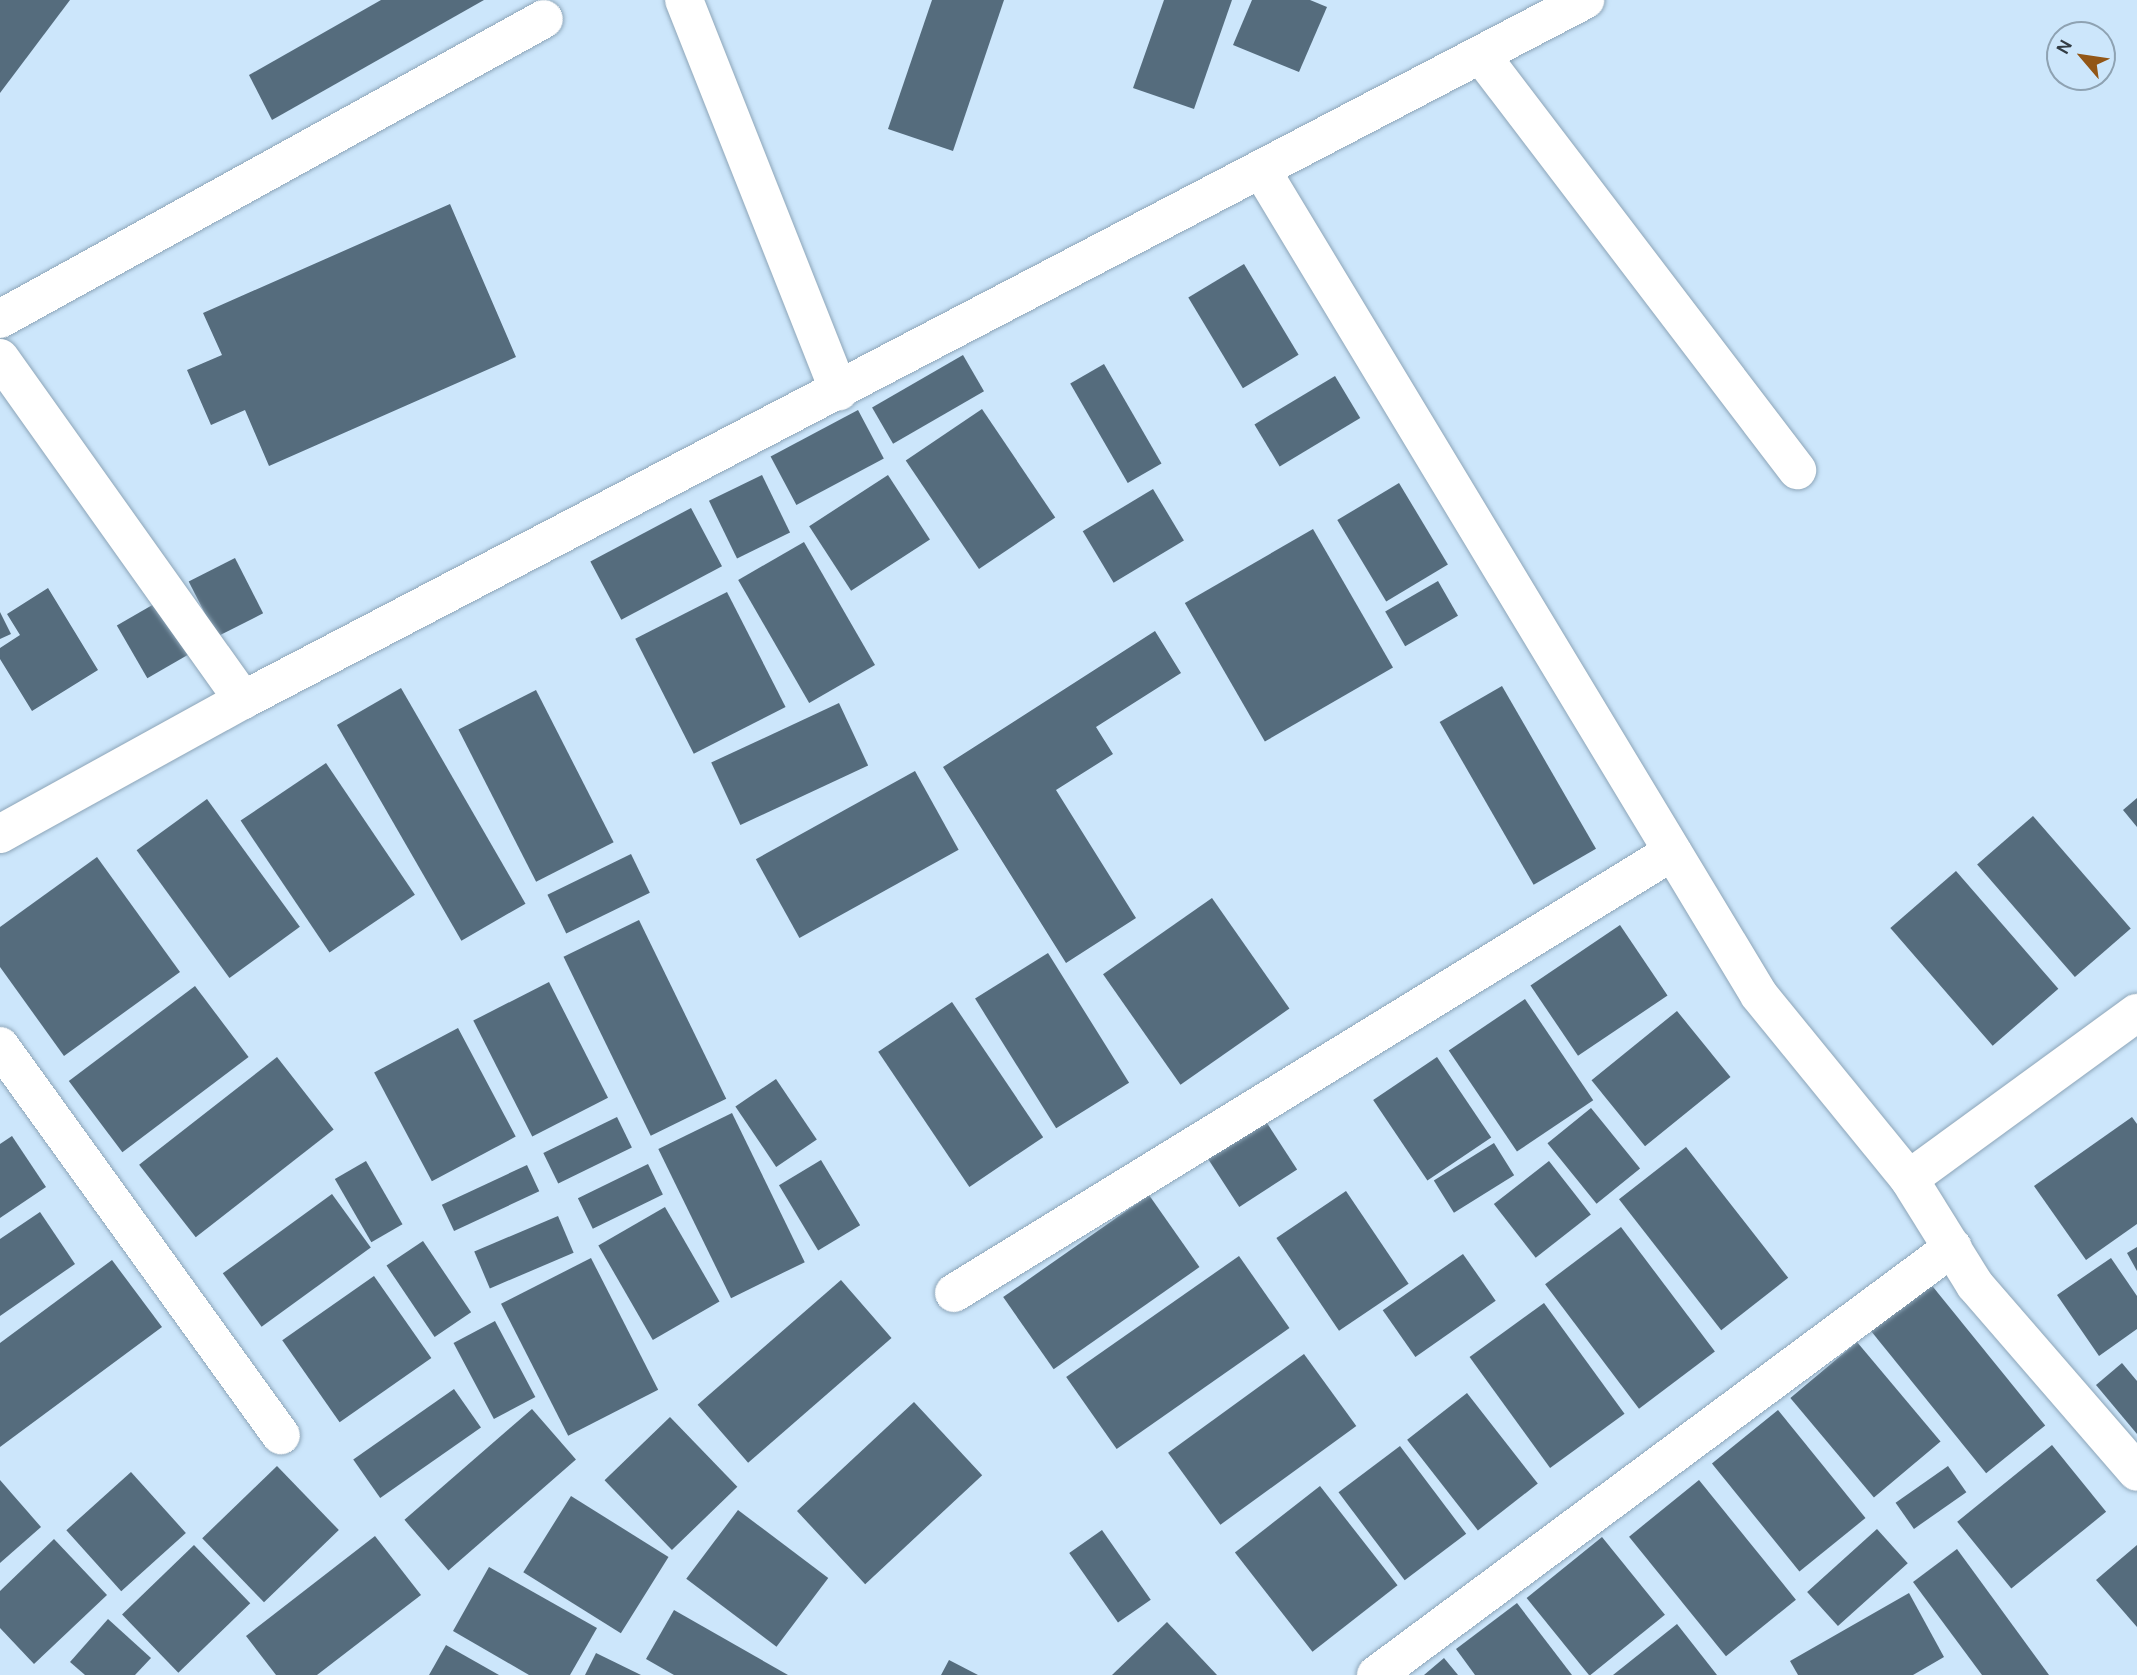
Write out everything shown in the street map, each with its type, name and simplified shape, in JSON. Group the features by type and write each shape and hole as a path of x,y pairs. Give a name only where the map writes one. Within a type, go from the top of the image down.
{"street":[{"path":"684,0 839,391"},
{"path":"0,834 243,701 1585,0"},
{"path":"0,319 544,19"},
{"path":"1481,55 1797,470"},
{"path":"1262,171 1759,995 1909,1179 1983,1295 2137,1472"},
{"path":"0,358 243,701"},
{"path":"954,1293 1672,852"},
{"path":"1909,1179 2137,1013"},
{"path":"0,1046 281,1434"},
{"path":"1376,1675 1953,1247"}],"building":[{"path":"0,0 70,0 0,93"},
{"path":"381,0 484,0 272,120 249,75"},
{"path":"932,0 1004,0 953,151 888,129"},
{"path":"1164,0 1232,0 1194,109 1133,88"},
{"path":"1252,0 1310,0 1327,7 1299,72 1233,45"},
{"path":"450,204 516,357 269,466 245,410 211,425 187,370 222,355 203,313"},
{"path":"1244,264 1299,355 1243,388 1188,297"},
{"path":"963,355 984,391 893,444 872,408"},
{"path":"1104,364 1162,464 1128,483 1070,384"},
{"path":"1335,376 1360,418 1280,466 1254,424"},
{"path":"982,409 1055,518 979,569 906,460"},
{"path":"858,410 884,459 796,505 771,456"},
{"path":"762,475 790,533 737,558 709,501"},
{"path":"888,475 930,540 851,591 809,526"},
{"path":"1399,483 1448,564 1386,602 1337,520"},
{"path":"1153,489 1184,540 1114,583 1083,531"},
{"path":"691,508 722,566 621,620 590,562"},
{"path":"1313,529 1393,668 1265,742 1185,603"},
{"path":"804,542 875,665 809,703 738,580"},
{"path":"235,558 263,613 217,637 189,582"},
{"path":"1438,581 1458,616 1405,646 1385,612"},
{"path":"48,588 98,670 32,711 0,659 0,648 20,635 7,614"},
{"path":"727,592 786,707 694,754 635,639"},
{"path":"161,600 192,653 147,678 117,626"},
{"path":"0,612 11,634 0,639"},
{"path":"1155,631 1181,673 1096,727 1113,754 1056,790 1136,918 1066,963 943,767"},
{"path":"1502,686 1596,849 1534,885 1440,722"},
{"path":"401,688 526,904 461,941 337,725"},
{"path":"536,690 614,842 536,882 458,729"},
{"path":"839,703 868,766 740,825 711,763"},
{"path":"326,763 415,895 330,952 241,821"},
{"path":"915,771 959,850 799,938 756,859"},
{"path":"2137,798 2137,827 2123,810"},
{"path":"207,799 300,927 229,978 137,850"},
{"path":"2033,816 2131,928 2075,977 1977,865"},
{"path":"631,854 650,893 566,933 547,895"},
{"path":"97,857 180,972 64,1056 0,967 0,927"},
{"path":"1956,871 2058,989 1993,1046 1890,928"},
{"path":"1212,898 1289,1009 1180,1085 1103,974"},
{"path":"639,920 726,1099 651,1136 564,957"},
{"path":"1620,925 1668,995 1578,1056 1530,985"},
{"path":"1048,953 1129,1083 1056,1128 975,999"},
{"path":"549,982 608,1098 532,1136 473,1021"},
{"path":"195,986 249,1057 122,1152 69,1081"},
{"path":"1525,999 1593,1100 1517,1152 1449,1050"},
{"path":"952,1002 1043,1137 969,1187 878,1052"},
{"path":"1677,1011 1730,1077 1645,1146 1592,1080"},
{"path":"458,1028 516,1137 432,1181 374,1073"},
{"path":"277,1057 334,1129 196,1237 139,1165"},
{"path":"1437,1057 1491,1137 1427,1180 1373,1100"},
{"path":"776,1079 817,1140 776,1167 735,1106"},
{"path":"1591,1108 1640,1169 1597,1204 1547,1143"},
{"path":"732,1113 805,1262 731,1298 658,1149"},
{"path":"617,1117 632,1148 558,1184 543,1153"},
{"path":"2132,1117 2137,1124 2137,1224 2086,1260 2034,1186"},
{"path":"1265,1120 1297,1169 1239,1207 1207,1158"},
{"path":"12,1136 46,1187 0,1218 0,1144"},
{"path":"1494,1143 1514,1175 1454,1213 1434,1181"},
{"path":"1686,1147 1788,1278 1721,1330 1619,1199"},
{"path":"821,1160 860,1225 818,1250 779,1185"},
{"path":"366,1161 402,1224 371,1242 335,1179"},
{"path":"1549,1161 1591,1215 1536,1258 1494,1204"},
{"path":"648,1164 663,1195 593,1229 578,1198"},
{"path":"527,1165 539,1191 454,1231 442,1205"},
{"path":"1346,1191 1409,1284 1339,1331 1276,1238"},
{"path":"332,1194 371,1247 262,1327 223,1273"},
{"path":"1149,1195 1199,1267 1054,1369 1003,1297"},
{"path":"665,1207 720,1301 653,1340 598,1246"},
{"path":"40,1212 75,1264 0,1316 0,1239"},
{"path":"558,1216 574,1253 490,1288 474,1252"},
{"path":"1621,1227 1715,1352 1639,1409 1545,1284"},
{"path":"423,1241 471,1312 435,1337 387,1266"},
{"path":"2137,1247 2137,1271 2127,1253"},
{"path":"1463,1254 1496,1301 1415,1357 1383,1310"},
{"path":"1239,1256 1289,1328 1117,1449 1066,1377"},
{"path":"591,1258 658,1390 568,1436 501,1304"},
{"path":"2111,1258 2137,1296 2137,1329 2099,1356 2057,1295"},
{"path":"112,1260 162,1327 0,1447 0,1343"},
{"path":"374,1276 431,1358 340,1422 282,1340"},
{"path":"1925,1277 2045,1425 1986,1473 1866,1325"},
{"path":"841,1280 892,1338 748,1463 698,1405"},
{"path":"1544,1303 1625,1414 1550,1468 1470,1357"},
{"path":"495,1321 535,1397 494,1419 454,1343"},
{"path":"1857,1342 1941,1442 1874,1498 1790,1398"},
{"path":"1304,1354 1356,1426 1220,1525 1168,1453"},
{"path":"2122,1363 2137,1381 2137,1434 2096,1385"},
{"path":"454,1389 481,1428 380,1498 353,1460"},
{"path":"1467,1393 1538,1484 1478,1530 1407,1440"},
{"path":"914,1402 982,1475 865,1584 797,1511"},
{"path":"532,1409 576,1460 448,1570 404,1520"},
{"path":"1778,1410 1865,1518 1799,1572 1712,1463"},
{"path":"670,1417 737,1487 672,1550 605,1480"},
{"path":"2052,1445 2106,1512 2011,1589 1957,1522"},
{"path":"1400,1446 1466,1534 1405,1580 1339,1492"},
{"path":"277,1466 339,1530 264,1602 202,1538"},
{"path":"1948,1466 1966,1492 1914,1529 1896,1503"},
{"path":"131,1472 186,1533 121,1591 66,1530"},
{"path":"0,1480 41,1527 0,1563"},
{"path":"1699,1480 1796,1600 1726,1656 1629,1537"},
{"path":"1320,1486 1398,1585 1312,1652 1235,1552"},
{"path":"571,1496 669,1557 621,1633 523,1572"},
{"path":"738,1510 828,1578 776,1647 686,1579"},
{"path":"1877,1529 1908,1563 1838,1626 1807,1592"},
{"path":"1102,1530 1151,1600 1118,1623 1069,1553"},
{"path":"375,1536 421,1595 317,1675 276,1675 246,1636"},
{"path":"1602,1537 1665,1615 1589,1675 1527,1598"},
{"path":"54,1539 107,1595 34,1664 0,1628 0,1591"},
{"path":"194,1545 250,1603 178,1673 122,1614"},
{"path":"2137,1545 2137,1627 2096,1580"},
{"path":"1957,1549 2049,1675 1982,1675 1913,1582"},
{"path":"489,1567 597,1628 570,1675 529,1675 453,1631"},
{"path":"1909,1593 1944,1657 1913,1675 1798,1675 1790,1661"},
{"path":"1517,1603 1572,1675 1475,1675 1456,1649"},
{"path":"674,1610 788,1675 674,1675 646,1659"},
{"path":"108,1619 151,1658 135,1675 85,1675 70,1662"},
{"path":"1167,1622 1217,1675 1112,1675"},
{"path":"1677,1624 1717,1675 1613,1675"},
{"path":"446,1645 499,1675 429,1675"},
{"path":"596,1653 641,1675 585,1675"},
{"path":"1444,1658 1458,1675 1424,1675"},
{"path":"949,1660 978,1675 941,1675"}]}
